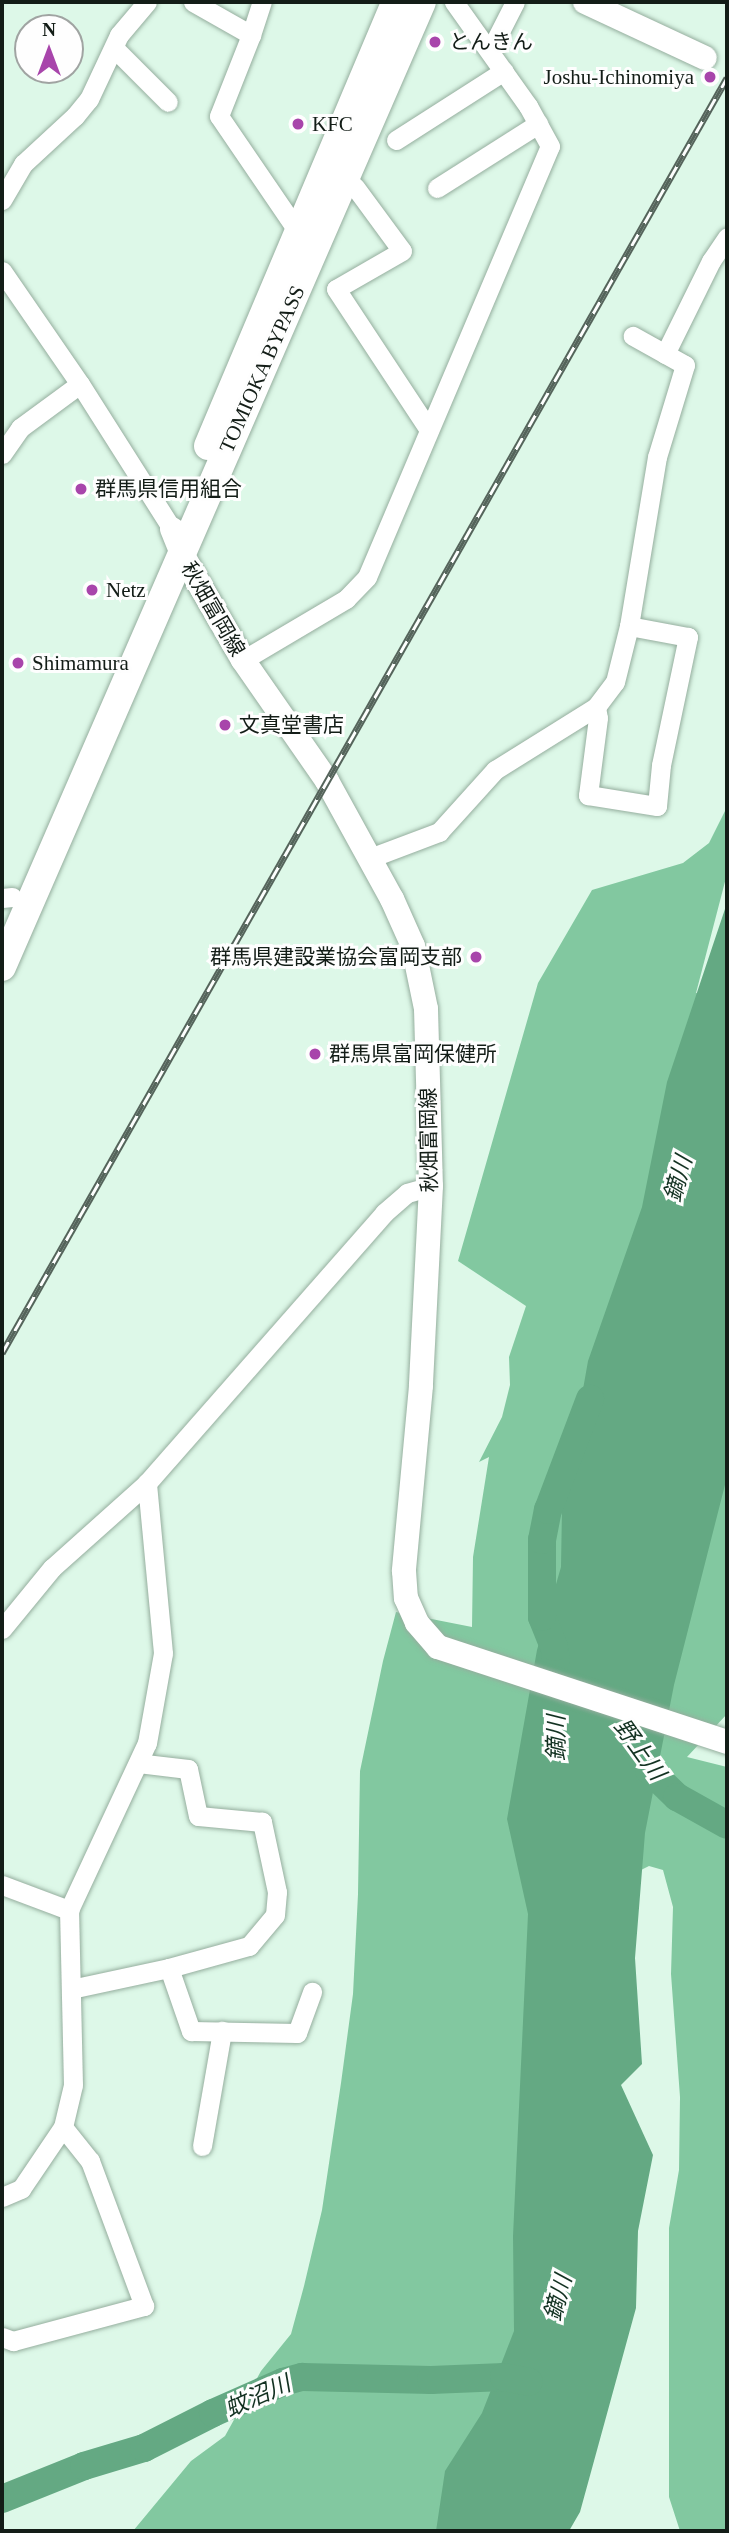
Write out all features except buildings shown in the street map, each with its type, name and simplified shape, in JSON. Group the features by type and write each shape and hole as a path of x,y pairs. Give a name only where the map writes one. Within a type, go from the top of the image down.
{"highway":[{"name":"TOMIOKA BYPASS","path":"2,967 177,542 298,232 396,2"},
{"name":"TOMIOKA BYPASS","path":"5,905 177,542 422,2"}],"main road":[{"path":"585,2 705,58"},
{"name":"秋畑富岡線","path":"177,542 243,660 327,781 370,858 413,946 426,1009 431,1186 421,1386 404,1572 406,1598 418,1623 438,1647 680,1728 720,1736"}],"street":[{"path":"2,200 23,164 75,116 89,99 120,35 147,2"},
{"path":"193,2 251,35"},
{"path":"262,2 219,116 298,232"},
{"path":"243,660 345,599 367,577 550,146 504,71 454,2"},
{"path":"490,51 515,2"},
{"path":"114,48 168,102"},
{"path":"396,141 504,71"},
{"path":"437,188 538,124"},
{"path":"355,187 402,251 336,289 429,430"},
{"path":"665,354 710,261 727,237"},
{"path":"2,271 80,384 177,542"},
{"path":"370,858 439,832 495,770 596,707 615,682 629,626 657,457 685,365 634,336"},
{"path":"2,454 20,428 80,384"},
{"path":"596,707 598,718 588,795 657,806 660,765 688,637 629,626"},
{"path":"2,1629 52,1568 147,1483 384,1213 407,1193 431,1186"},
{"path":"2,2197 21,2189 63,2127 73,2085 69,1910 147,1743 163,1653 147,1483"},
{"path":"71,1989 169,1968 248,1946 275,1915 277,1892 262,1822 198,1816 188,1769 138,1763"},
{"path":"2,1885 69,1910"},
{"path":"169,1968 191,2031 297,2033 312,1992"},
{"path":"202,2146 222,2031"},
{"path":"2,2337 13,2341 145,2306 90,2161 63,2127"}],"shaded area":[{"path":"727,807 727,874 696,993 727,995 727,1714 687,1757 727,1767 727,2531 680,2531 669,2497 669,2228 679,2170 680,2097 671,1974 673,1907 663,1870 649,1866 637,1872 466,2531 133,2531 191,2461 225,2436 261,2371 291,2334 304,2286 322,2210 353,1994 360,1771 383,1661 396,1612 472,1627 473,1557 489,1457 479,1462 502,1417 510,1385 509,1357 526,1306 458,1261 538,983 592,890 683,863 709,843"}],"water":[{"path":"727,903 727,1477 674,1685 645,1833 635,1958 642,2064 621,2085 653,2155 638,2231 636,2308 580,2512 569,2531 436,2531 445,2471 482,2413 514,2331 513,2236 528,1914 507,1819 537,1650 561,1567 562,1508 588,1361 642,1207 667,1082"}],"waterway":[{"name":"鏑川","path":"556,1659 542,1617 542,1540 548,1510 590,1399"},
{"name":"野上川","path":"635,1748 649,1770 677,1797 727,1825"},
{"name":"蚊沼川","path":"2,2499 84,2466 144,2448 213,2413 283,2382 302,2377 431,2380 504,2377 529,2382"}],"railway":[{"path":"2,1353 727,78"}],"place":[{"name":"とんきん","path":"435,42"},
{"name":"Joshu-Ichinomiya","path":"710,77"},
{"name":"KFC","path":"298,124"},
{"name":"群馬県信用組合","path":"81,489"},
{"name":"Netz","path":"92,590"},
{"name":"Shimamura","path":"18,663"},
{"name":"文真堂書店","path":"225,725"},
{"name":"群馬県建設業協会富岡支部","path":"476,957"},
{"name":"群馬県富岡保健所","path":"315,1054"}]}
